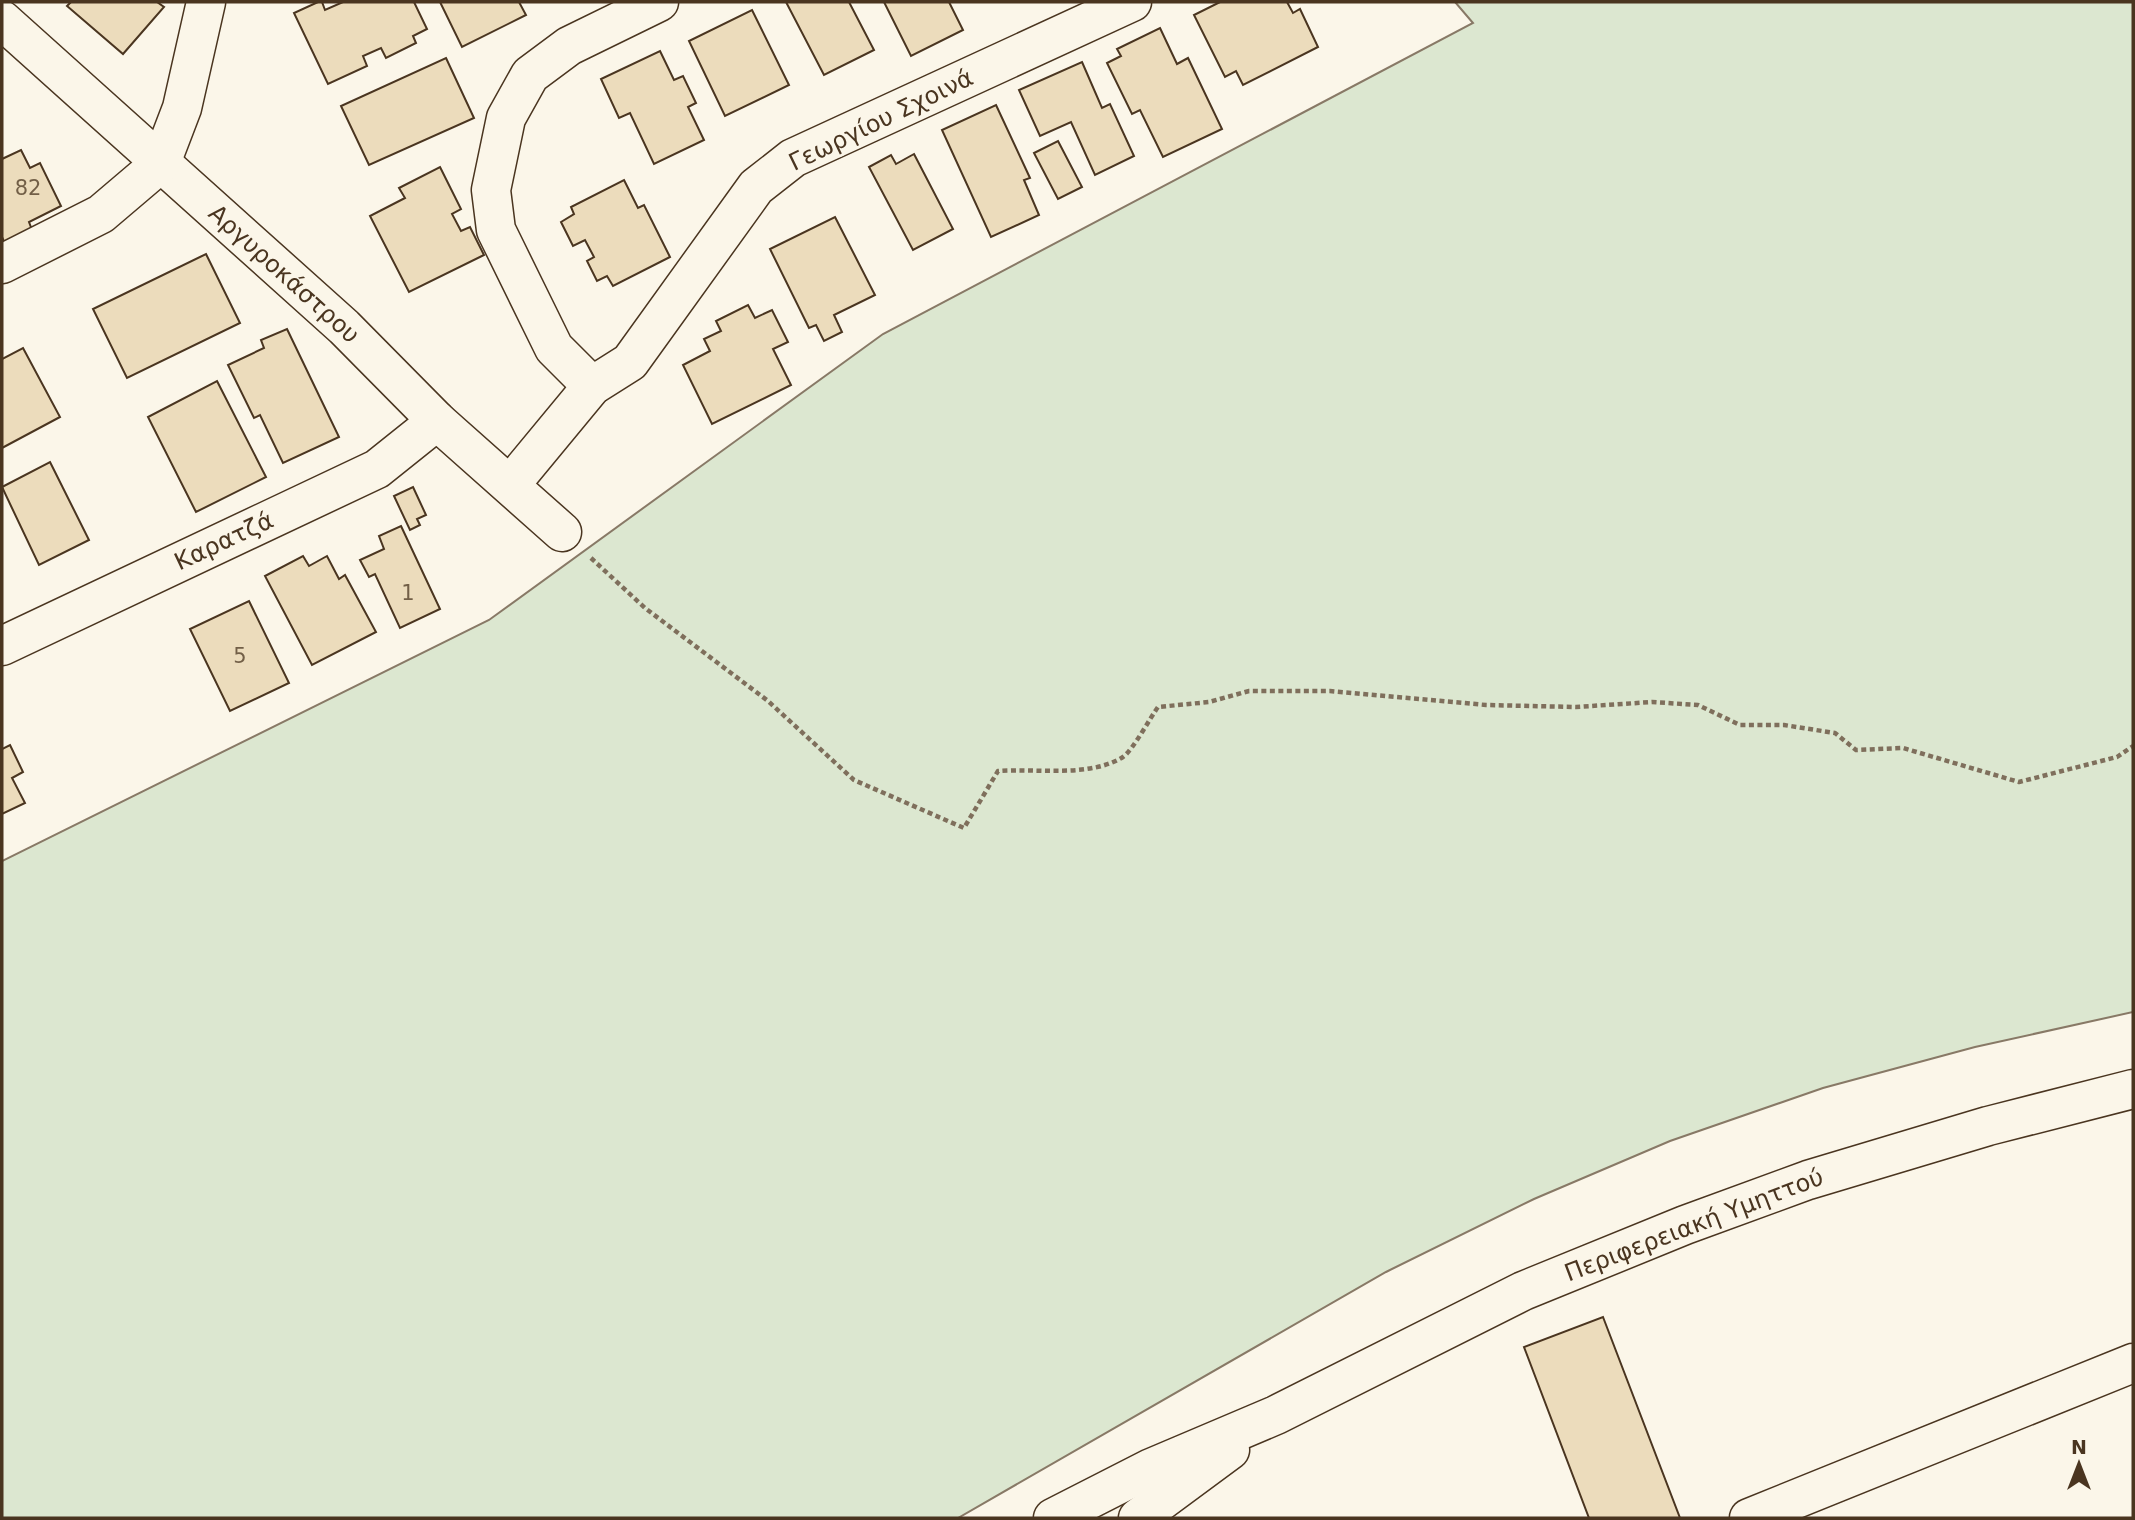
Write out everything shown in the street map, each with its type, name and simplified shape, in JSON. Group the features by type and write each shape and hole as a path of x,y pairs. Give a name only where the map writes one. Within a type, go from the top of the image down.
{"main road":[{"path":"2,264 101,214 161,163 182,108 206,2"},
{"path":"592,386 554,348 496,230 491,190 506,118 530,75 569,46 659,2"},
{"name":"Γεωργίου Σχοινά","path":"511,484 592,386 630,362 756,187 793,158 1132,2"},
{"name":"Αργυροκάστρου","path":"2,20 344,327 437,421 562,532"},
{"name":"Καρατζά","path":"2,646 377,469 437,421"},
{"name":"Περιφερειακή Υμηττού","path":"1276,1415 1523,1291 1685,1225 1808,1180 1963,1133 2133,1089"},
{"path":"1749,1518 2133,1363"},
{"path":"1054,1518 1151,1468 1276,1415"},
{"path":"1139,1518 1276,1415"}],"path":[{"path":"562,532 645,608 768,701 854,780 964,828 998,771 1076,771 1125,756 1158,706 1209,702 1249,691 1330,691 1486,705 1576,706 1652,702 1698,705 1740,725 1784,725 1835,733 1856,750 1903,748 2019,782 2116,757 2133,746"}],"green space":[{"path":"1455,2 2133,2 2133,1012 1975,1047 1823,1088 1670,1141 1534,1199 1386,1272 958,1518 2,1518 2,861 489,620 883,334 1473,23"}],"building":[{"path":"71,2 157,2 164,7 123,54 67,6"},
{"path":"322,2 325,10 343,2 414,2 427,29 413,36 416,43 386,58 381,48 363,56 367,66 328,84 294,13"},
{"path":"440,2 519,2 526,15 462,47"},
{"path":"786,2 849,2 874,50 824,75"},
{"path":"884,2 949,2 963,30 911,56"},
{"path":"1220,2 1287,2 1293,13 1300,9 1318,47 1243,85 1236,71 1225,77 1194,15"},
{"path":"752,10 789,85 725,116 689,41"},
{"path":"1160,28 1177,64 1188,58 1222,129 1163,157 1140,110 1132,114 1107,63 1121,56 1117,49"},
{"path":"660,51 674,80 683,76 696,103 688,107 704,140 654,164 630,113 619,118 601,79"},
{"path":"446,58 474,118 369,165 341,106"},
{"path":"1082,62 1102,108 1110,104 1134,156 1095,175 1071,122 1040,136 1019,90"},
{"path":"996,105 1030,178 1024,180 1039,215 991,237 942,130"},
{"path":"1058,141 1082,187 1058,199 1034,153"},
{"path":"21,150 30,168 40,163 61,206 29,222 32,230 5,244 2,237 2,159"},
{"path":"914,154 953,229 913,250 869,167 891,155 896,164"},
{"path":"440,167 461,209 452,214 461,231 470,227 484,255 409,292 370,216 405,198 399,188"},
{"path":"624,180 638,208 644,205 670,257 613,286 607,276 597,281 587,261 594,257 585,240 573,246 561,222 574,214 571,207"},
{"path":"835,217 875,295 834,315 842,332 824,341 816,325 809,328 770,249"},
{"path":"206,254 240,323 127,378 93,309"},
{"path":"748,305 755,318 772,310 788,342 773,349 791,385 712,424 683,365 710,351 704,339 721,331 716,321"},
{"path":"287,329 339,437 283,463 260,415 254,418 228,365 264,348 261,340"},
{"path":"23,348 60,417 2,448 2,359"},
{"path":"217,381 266,477 196,512 148,417"},
{"path":"50,462 89,540 39,565 2,487"},
{"path":"413,487 426,515 417,519 420,525 410,530 394,496"},
{"path":"401,526 440,609 400,628 375,574 369,577 360,560 384,549 379,536"},
{"path":"303,556 309,566 327,556 339,579 345,575 376,632 312,665 265,576"},
{"path":"249,601 289,683 230,711 190,629"},
{"path":"10,745 23,772 12,778 25,803 2,814 2,749"},
{"path":"1603,1317 1680,1518 1589,1518 1524,1347"}]}
